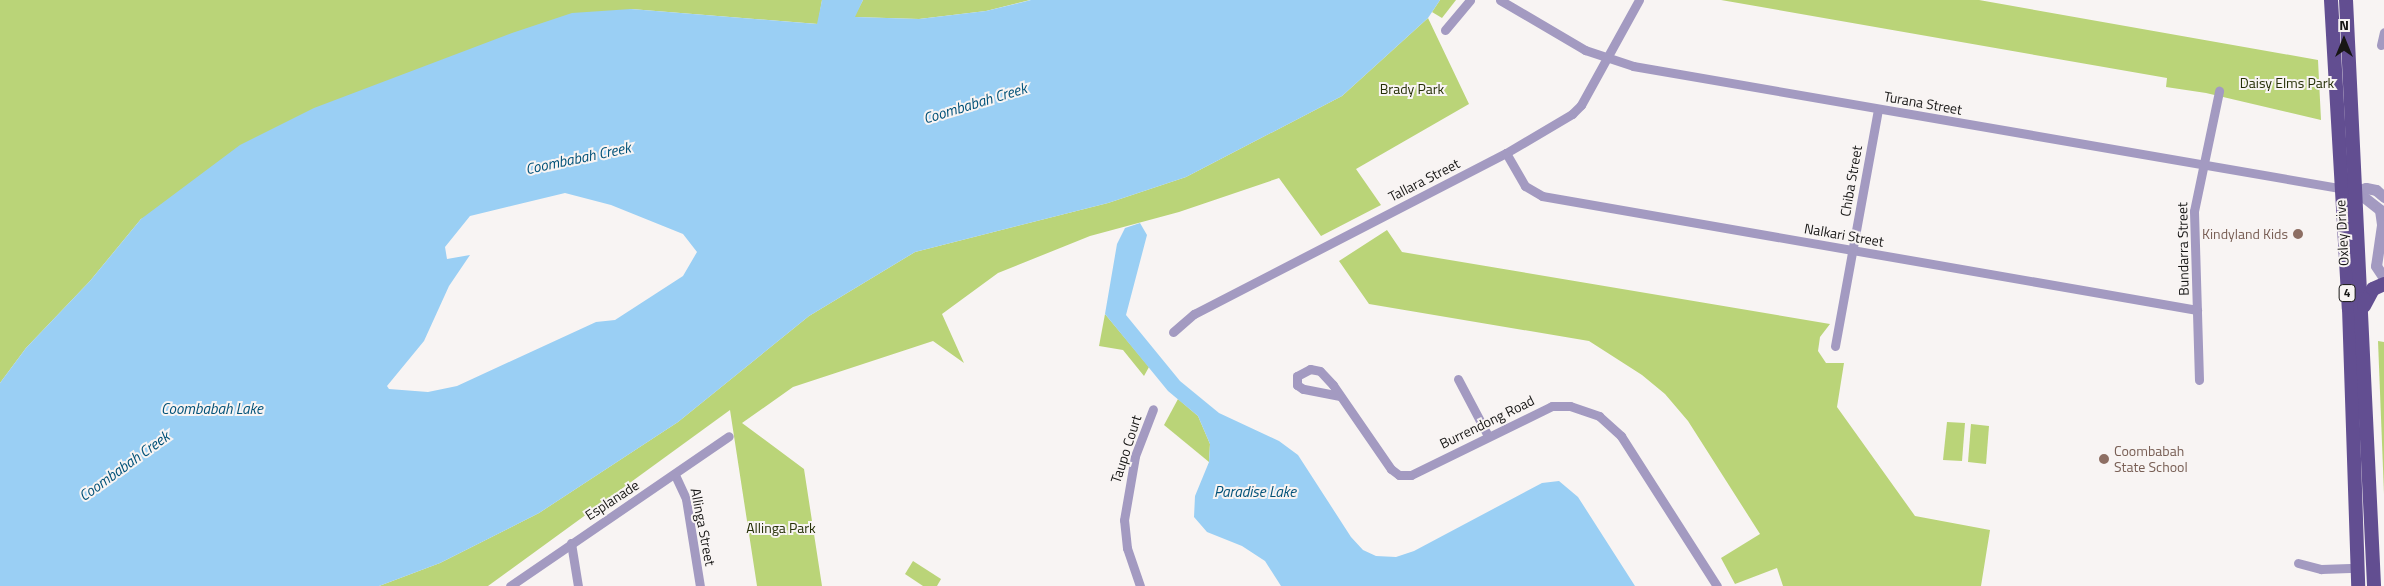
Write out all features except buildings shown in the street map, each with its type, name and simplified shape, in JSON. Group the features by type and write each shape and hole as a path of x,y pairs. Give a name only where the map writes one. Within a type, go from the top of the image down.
{"main road":[{"name":"Oxley Drive","path":"2331,0 2340,189 2349,308 2358,586"},
{"name":"Oxley Drive","path":"2346,0 2363,308 2374,586"},
{"path":"2363,308 2373,289 2384,284"}],"street":[{"path":"1445,30 1470,0"},
{"name":"Turana Street","path":"1500,0 1585,50 1606,59 1878,109 2356,191"},
{"name":"Tallara Street","path":"1173,332 1194,314 1506,153 1581,106 1639,0"},
{"path":"2381,45 2384,32"},
{"name":"Bundarra Street","path":"2199,380 2194,211 2218,91"},
{"name":"Chiba Street","path":"1835,346 1878,109"},
{"name":"Nalkari Street","path":"1506,153 1525,186 1542,196 2197,310"},
{"path":"2356,191 2366,188 2384,196"},
{"path":"2356,191 2380,210 2382,225 2376,266 2384,278"},
{"name":"Burrendong Road","path":"1340,396 1303,389 1297,385 1297,376 1317,369 1340,396 1391,468 1399,475 1411,475 1552,406 1570,406 1599,416 1621,436 1717,586"},
{"path":"1458,379 1488,436"},
{"name":"Taupo Court","path":"1140,586 1127,548 1124,520 1135,456 1153,409"},
{"name":"Esplanade","path":"510,586 571,543 675,475 729,436"},
{"name":"Allinga Street","path":"675,475 686,499 700,586"},
{"path":"571,543 578,586"},
{"path":"2298,563 2310,568 2357,568"}],"green space":[{"path":"0,0 822,0 818,24 631,9 141,219 90,281 26,348 0,383"},
{"path":"863,0 1030,0 986,11 919,19 854,17"},
{"path":"1440,0 1456,0 1442,18 1432,12"},
{"name":"Daisy Elms Park","path":"1721,0 1979,0 2318,60 2321,120 2206,93 2166,87 2167,78"},
{"path":"1428,18 1469,104 1356,169 1381,205 1321,236 1279,178 1179,212 1090,236 998,273 942,314 964,363 933,341 793,387 742,423 804,469 822,586 757,586 730,410 488,586 379,586 440,563 539,513 678,422 809,316 915,252 1108,203 1186,177 1342,96"},
{"path":"1387,230 1402,252 1830,324 1820,337 1818,351 1826,363 1844,363 1837,407 1915,516 1990,530 1981,586 1783,586 1777,568 1735,584 1721,558 1760,534 1688,421 1665,394 1642,375 1589,341 1369,304 1339,261"},
{"path":"1105,314 1149,367 1144,376 1123,350 1099,346"},
{"path":"2378,341 2384,342 2384,494"},
{"path":"1178,399 1198,416 1210,444 1209,462 1164,425"},
{"path":"1947,422 1965,423 1962,461 1943,460"},
{"path":"1971,424 1989,426 1986,464 1968,462"},
{"path":"913,561 941,579 937,586 923,586 905,574"}],"water":[{"name":"Coombabah Lake","path":"822,0 863,0 855,17 919,19 986,11 1031,0 1440,0 1428,18 1342,96 1186,177 1108,203 915,252 809,316 678,422 539,513 440,563 379,586 0,586 0,383 26,348 90,281 141,219 240,145 314,108 512,33 572,13 631,9 817,24","holes":["565,193 611,205 683,234 697,252 683,276 615,320 596,322 457,386 428,392 389,389 387,386 424,341 449,286 470,255 447,259 445,247 470,216"]},
{"name":"Paradise Lake","path":"1140,223 1147,235 1126,315 1180,381 1219,413 1279,441 1298,455 1351,537 1363,550 1376,556 1396,557 1414,551 1542,483 1559,481 1578,497 1635,586 1281,586 1265,561 1242,546 1207,532 1194,517 1195,496 1209,462 1210,444 1198,416 1168,391 1105,314 1117,244 1125,228"}],"place":[{"name":"Kindyland Kids","path":"2298,234"},
{"name":"Coombabah State School","path":"2104,459"}],"park label":[{"name":"Brady Park","path":"1412,89"},
{"name":"Allinga Park","path":"781,528"}],"water label":[{"name":"Coombabah Creek","path":"975,103"},
{"name":"Coombabah Creek","path":"578,158"},
{"name":"Coombabah Creek","path":"124,466"}]}
